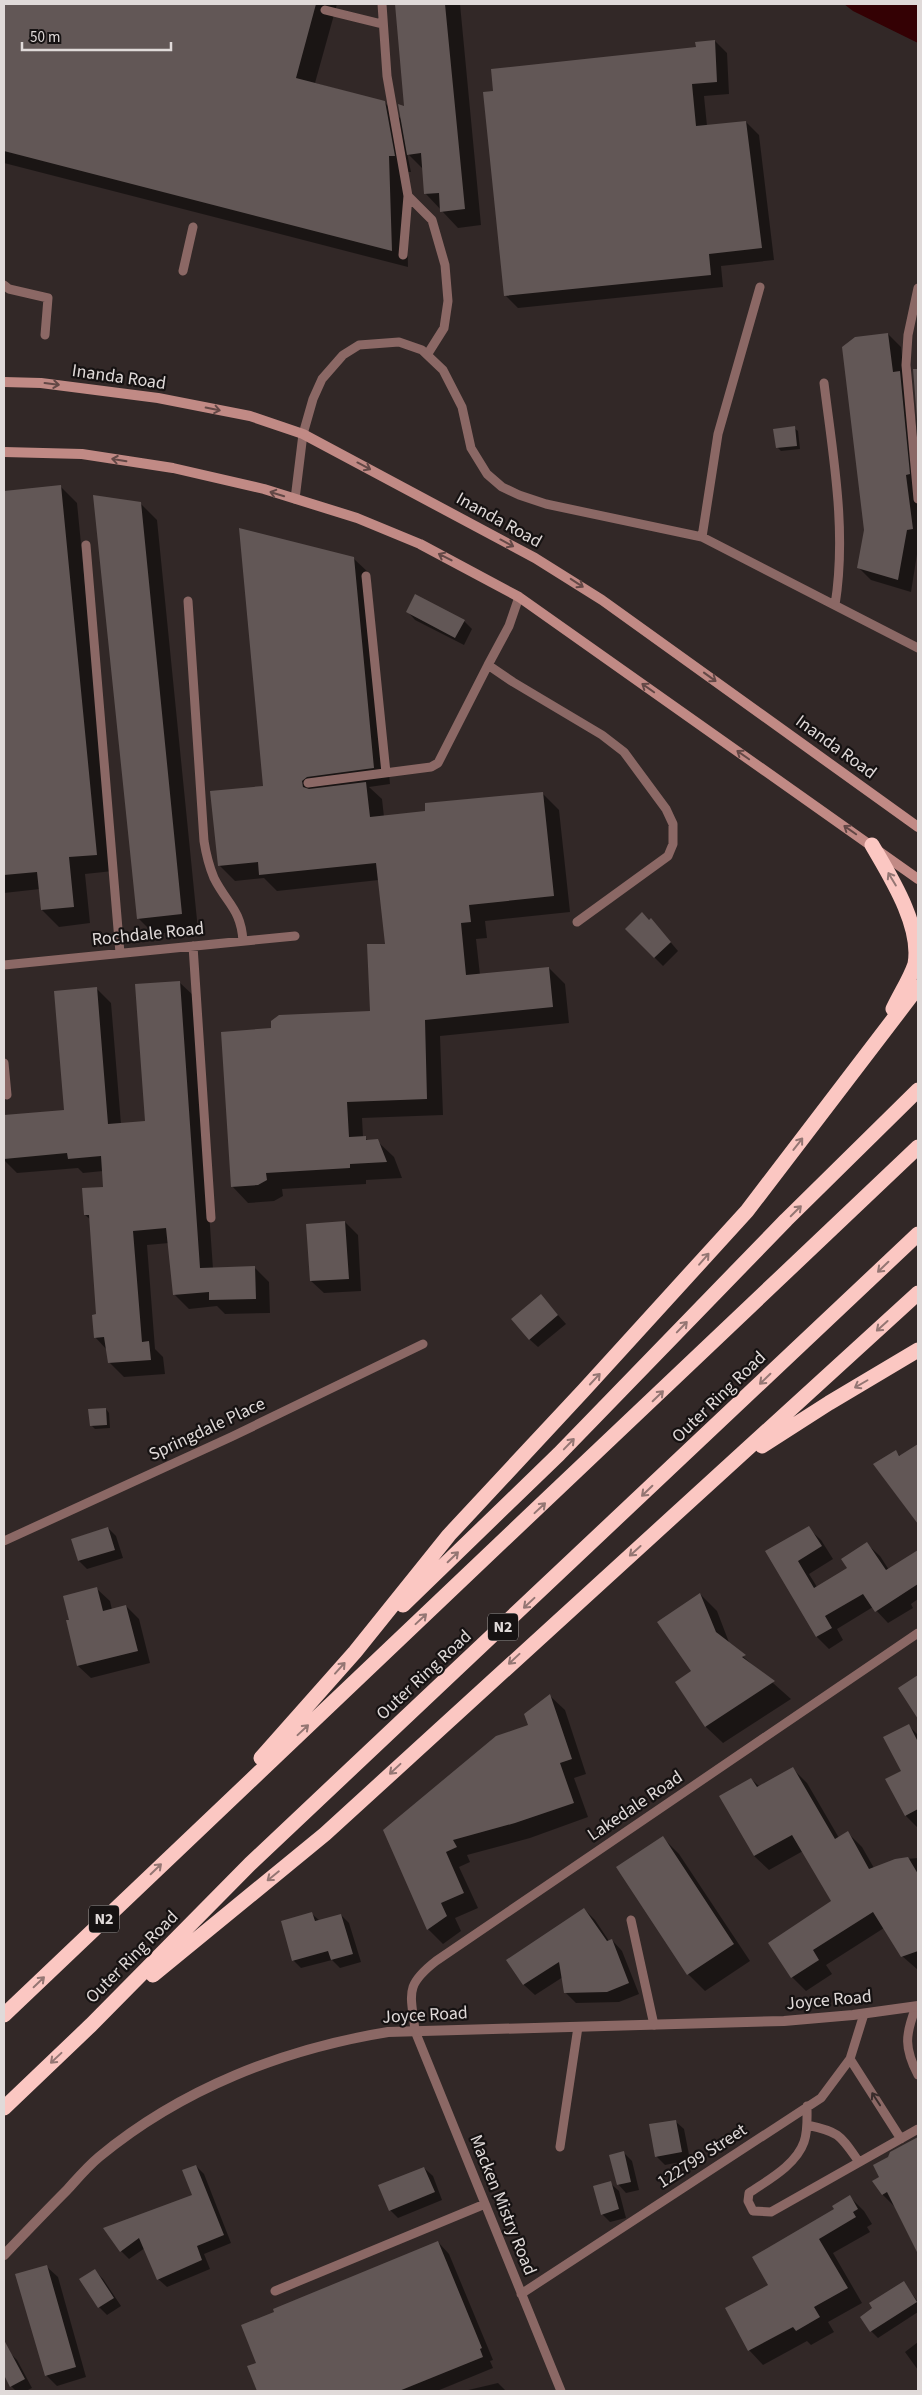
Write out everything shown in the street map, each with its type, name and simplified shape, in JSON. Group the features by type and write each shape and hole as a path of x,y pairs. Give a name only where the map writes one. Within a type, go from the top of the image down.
{"highway":[{"path":"872,845 911,915 916,935 916,963 877,1041"},
{"path":"204,1823 355,1652 449,1534 584,1390 747,1211 918,986"},
{"path":"355,1652 559,1454 786,1220 918,1090"},
{"name":"N2","path":"4,2015 204,1823 542,1506 918,1148"},
{"name":"Outer Ring Road","path":"4,2108 91,2025 250,1864 918,1234"},
{"path":"91,2025 325,1834 534,1640 724,1471 918,1293"},
{"path":"724,1471 829,1403 918,1350"}],"main road":[{"name":"Inanda Road","path":"4,382 41,383 158,398 250,416 303,434 454,513 555,569 602,600 835,765 918,827"},
{"path":"4,452 82,454 164,467 264,489 357,518 420,544 519,597 918,879"}],"street":[{"name":"Joyce Road","path":"4,2255 97,2158 154,2116 192,2094 250,2068 316,2047 353,2038 415,2030 654,2026 784,2020 864,2014 917,2006"}],"lane":[{"path":"382,4 387,76 408,196 402,256"},
{"path":"326,10 382,24"},
{"path":"408,196 432,220 445,265 448,301 444,328 427,355"},
{"path":"183,271 193,227"},
{"path":"4,285 9,289 48,298 45,335"},
{"path":"702,537 718,434 760,287"},
{"path":"918,288 908,336 906,365 918,499"},
{"path":"295,499 303,434 313,399 322,379 343,355 359,346 378,342 399,342 422,350 443,370 462,407 471,448 487,474 502,487 546,504 702,537 918,648"},
{"path":"824,383 840,538 839,582 835,605"},
{"path":"86,546 120,953"},
{"path":"366,576 386,773"},
{"path":"308,783 431,767 438,763 509,626 519,597"},
{"path":"188,601 204,841 208,863 215,880 239,918 243,941"},
{"path":"488,665 513,682 602,734 624,752 660,801 673,824 673,844 668,856 577,922"},
{"name":"Rochdale Road","path":"4,965 294,936"},
{"path":"194,946 211,1218"},
{"path":"4,1063 7,1095"},
{"name":"Springdale Place","path":"4,1540 231,1437 423,1344"},
{"name":"Lakedale Road","path":"415,2030 412,1992 413,1982 419,1974 918,1633"},
{"path":"631,1920 654,2026"},
{"path":"917,2006 907,2044 908,2057 918,2075"},
{"name":"122799 Street","path":"521,2294 821,2098 850,2059 864,2014"},
{"path":"560,2147 578,2027"},
{"name":"Macken Mistry Road","path":"415,2030 561,2391"},
{"path":"850,2059 901,2139"},
{"path":"808,2106 804,2142 798,2153 781,2170 750,2193 748,2201 754,2212 771,2212 918,2129"},
{"path":"807,2125 836,2132 859,2162"},
{"path":"275,2291 486,2204"}],"shaded area":[{"path":"844,4 918,4 918,43 853,11"}],"building":[{"path":"4,4 316,4 296,78 385,101 395,156 389,156 392,251 4,151"},
{"path":"395,4 445,4 465,209 440,212 439,193 424,194 421,153 407,155 398,104 404,106"},
{"path":"715,40 717,82 692,84 696,126 746,121 762,248 709,254 711,275 504,296 483,92 493,91 491,69 696,47 695,42"},
{"path":"888,333 893,372 900,371 910,474 906,475 913,529 907,530 898,580 857,568 864,530 842,347 855,337"},
{"path":"913,369 918,369 918,432"},
{"path":"795,426 797,446 776,448 773,429"},
{"path":"61,485 97,855 69,857 74,907 41,910 37,872 4,875 4,491"},
{"path":"93,495 141,502 182,914 137,919"},
{"path":"239,528 354,557 374,768 307,777 302,781 303,787 309,789 366,782 370,817 425,811 425,803 543,792 554,896 469,905 471,922 461,923 466,975 549,967 553,1007 425,1020 427,1099 347,1102 349,1137 366,1136 366,1140 378,1139 387,1162 350,1164 350,1168 266,1173 267,1180 258,1185 231,1187 221,1032 271,1028 271,1021 279,1015 370,1011 367,944 385,944 376,863 259,875 258,862 218,866 210,791 263,786"},
{"path":"415,594 465,620 455,638 406,612"},
{"path":"642,912 649,920 651,918 671,942 654,958 625,929"},
{"path":"180,981 200,1268 255,1266 256,1299 209,1300 209,1292 173,1295 166,1228 133,1231 142,1342 149,1341 151,1360 108,1363 104,1337 94,1338 92,1315 96,1314 89,1215 84,1215 82,1188 103,1187 101,1156 68,1159 67,1153 4,1159 4,1115 64,1110 54,991 97,987 108,1124 145,1121 135,984"},
{"path":"345,1221 349,1279 310,1281 306,1224"},
{"path":"541,1294 558,1315 529,1340 511,1319"},
{"path":"106,1408 107,1425 90,1426 88,1409"},
{"path":"918,1444 918,1524 873,1464 896,1450 899,1456"},
{"path":"809,1526 822,1546 798,1561 814,1588 847,1568 841,1559 867,1542 886,1570 918,1550 918,1584 875,1612 863,1594 825,1616 832,1628 816,1637 765,1551"},
{"path":"108,1527 115,1550 78,1561 71,1539"},
{"path":"97,1587 103,1611 126,1605 138,1651 77,1666 66,1620 69,1620 63,1596"},
{"path":"700,1593 716,1632 746,1655 742,1657 775,1681 705,1727 675,1682 691,1671 657,1622"},
{"path":"918,1675 918,1719 898,1688"},
{"path":"550,1694 572,1759 560,1763 574,1803 515,1823 453,1840 457,1847 446,1852 464,1893 441,1903 447,1916 427,1930 383,1830 496,1736 528,1725 524,1714"},
{"path":"909,1724 918,1742 918,1809 905,1816 885,1779 901,1771 883,1737"},
{"path":"793,1767 835,1839 848,1831 869,1869 895,1859 908,1857 918,1874 918,1951 901,1957 873,1912 813,1950 819,1960 791,1978 768,1943 831,1901 792,1835 754,1856 719,1796 751,1778 757,1787"},
{"path":"663,1836 734,1944 687,1975 616,1867"},
{"path":"584,1908 607,1941 612,1939 629,1983 607,1992 564,1993 559,1962 523,1985 506,1960"},
{"path":"312,1912 315,1921 341,1914 353,1954 331,1960 328,1951 292,1961 281,1921"},
{"path":"676,2120 682,2152 655,2157 649,2124"},
{"path":"918,2137 918,2254 887,2192 882,2195 872,2181 879,2177 873,2165 888,2157 890,2152"},
{"path":"624,2151 631,2182 617,2185 609,2155"},
{"path":"196,2165 224,2235 197,2246 202,2260 157,2280 139,2238 120,2252 103,2228 192,2195 182,2170"},
{"path":"424,2167 435,2192 389,2211 378,2185"},
{"path":"611,2181 619,2209 601,2215 593,2186"},
{"path":"850,2195 858,2209 853,2212 856,2217 819,2239 848,2288 814,2307 820,2317 796,2331 793,2327 748,2351 725,2308 768,2285 752,2257 834,2209 832,2206"},
{"path":"438,2241 482,2348 480,2349 483,2357 399,2391 257,2391 247,2366 256,2363 241,2325 274,2312 273,2309"},
{"path":"47,2265 76,2367 45,2376 15,2274"},
{"path":"95,2269 114,2298 98,2308 79,2279"},
{"path":"904,2281 917,2302 870,2332 860,2317 872,2308 869,2303"},
{"path":"4,2340 25,2379 10,2387 4,2375"}]}
